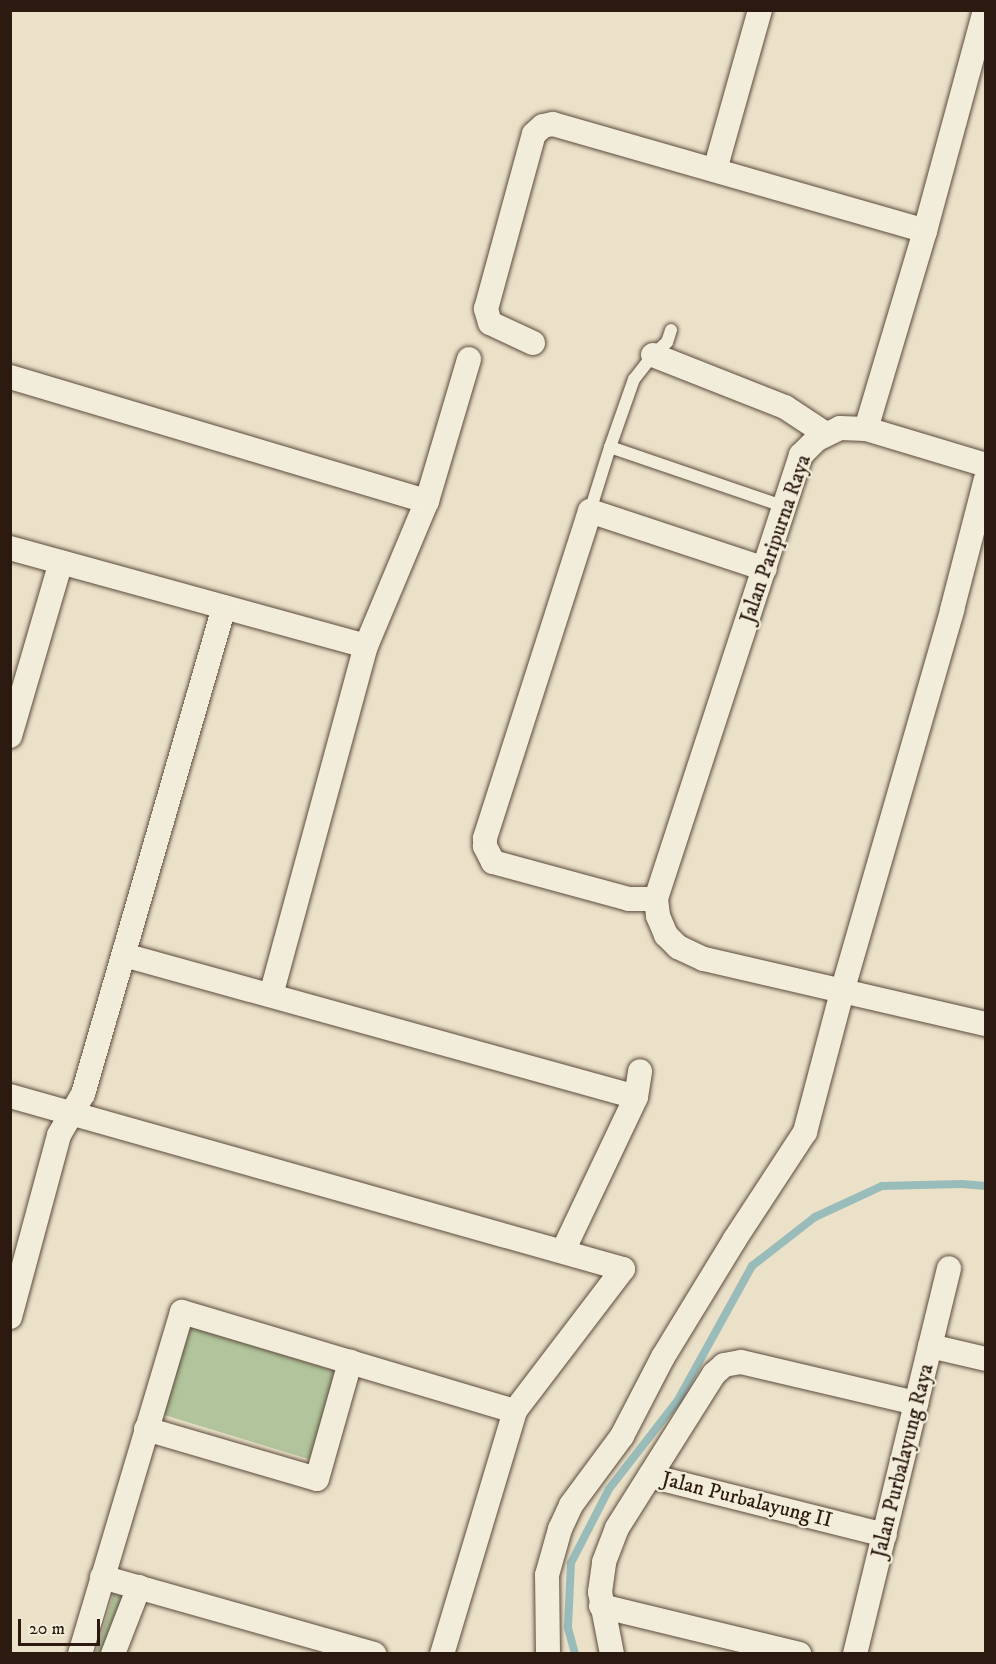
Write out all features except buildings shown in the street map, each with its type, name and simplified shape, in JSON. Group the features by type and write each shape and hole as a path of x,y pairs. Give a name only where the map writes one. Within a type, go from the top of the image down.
{"street":[{"path":"715,170 760,10"},
{"path":"866,429 925,231 985,10"},
{"path":"533,343 490,323 486,309 534,134 538,128 553,124 925,231"},
{"path":"652,355 785,406 826,434"},
{"path":"271,995 366,646 427,501 469,359"},
{"path":"10,377 427,501"},
{"name":"Jalan Paripurna Raya","path":"656,899 801,455 810,445 840,428 866,429 986,465"},
{"path":"548,1653 547,1575 560,1528 571,1505 622,1436 663,1357 751,1213 801,1142 952,610 986,479"},
{"path":"765,569 590,511 485,838 485,846 493,862 628,899 656,899 658,916 663,929 672,941 687,953 842,992 986,1024"},
{"path":"10,548 366,646"},
{"path":"10,736 61,562"},
{"path":"10,1317 59,1135 83,1094 224,607"},
{"path":"124,955 636,1097"},
{"path":"562,1251 636,1097 640,1071"},
{"path":"10,1096 623,1269 515,1411 442,1653"},
{"name":"Jalan Purbalayung Raya","path":"855,1653 949,1268"},
{"path":"80,1653 182,1312 515,1411"},
{"path":"930,1346 986,1359"},
{"path":"146,1429 317,1479 350,1362"},
{"name":"Jalan Purbalayung II","path":"885,1535 650,1476 714,1374 724,1365 741,1362 916,1403"},
{"path":"612,1653 602,1606 600,1580 617,1528 650,1476"},
{"path":"102,1576 374,1653"},
{"path":"113,1653 139,1587"},
{"path":"602,1606 799,1653"}],"lane":[{"path":"590,511 634,379 652,355 668,342 671,330"},
{"path":"610,447 785,507"}],"green space":[{"path":"188,1326 336,1371 309,1459 161,1414"},
{"path":"114,1593 124,1596 106,1654 95,1654"}],"waterway":[{"path":"575,1654 568,1627 571,1563 609,1489 678,1400 752,1266 815,1217 882,1186 962,1184 986,1186"}]}
